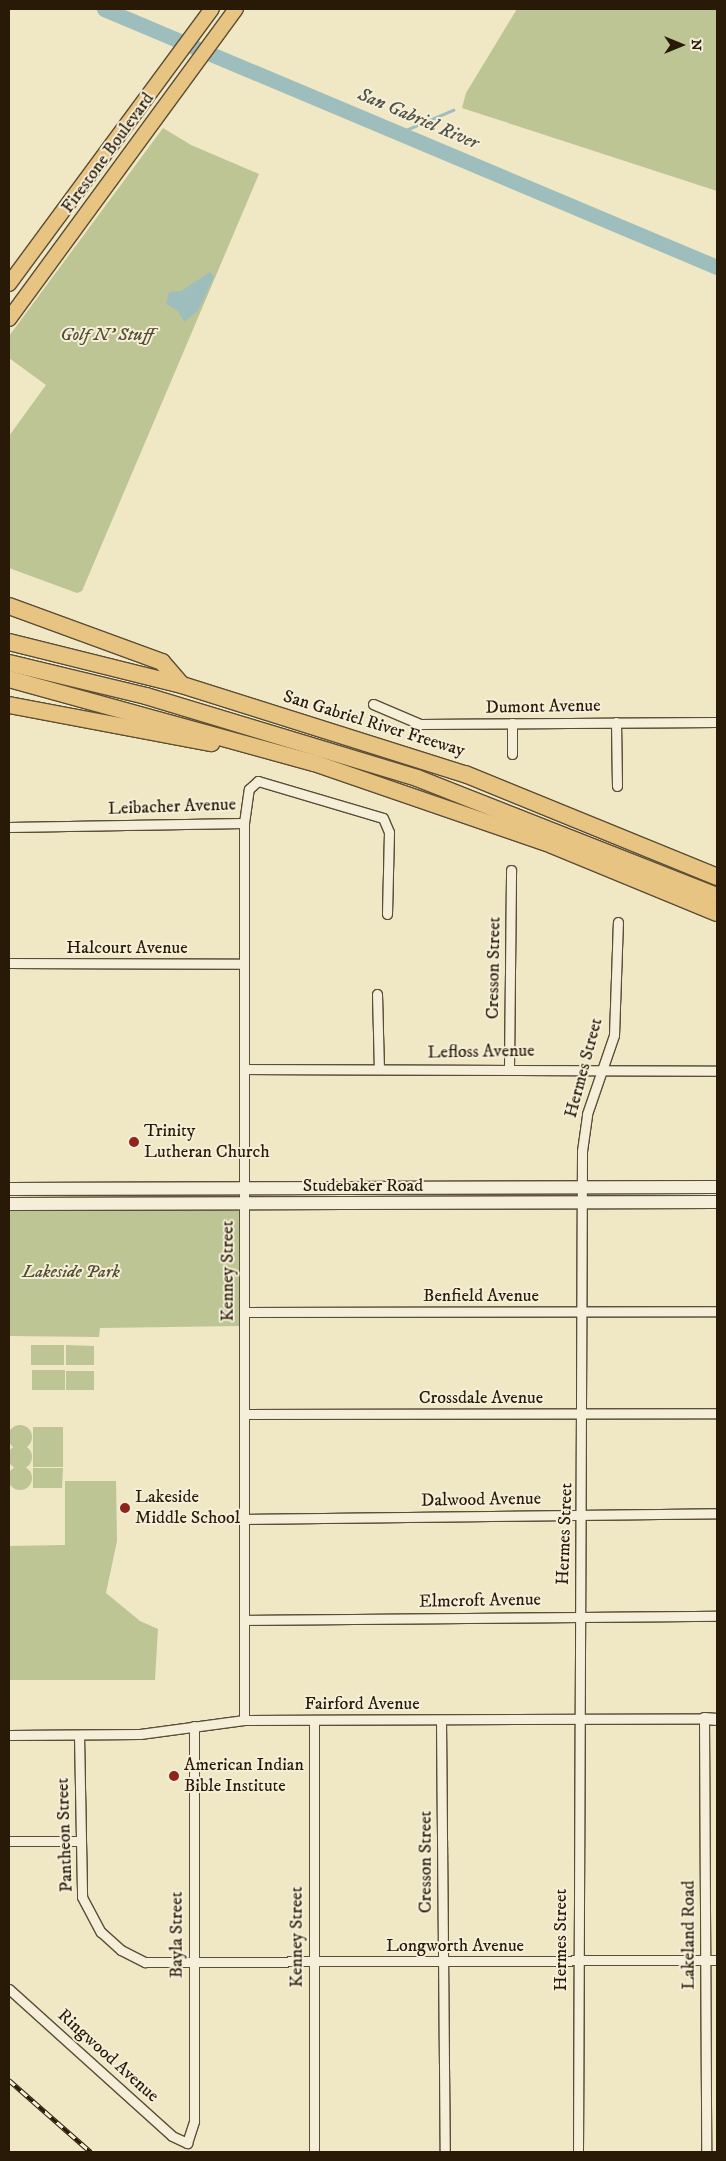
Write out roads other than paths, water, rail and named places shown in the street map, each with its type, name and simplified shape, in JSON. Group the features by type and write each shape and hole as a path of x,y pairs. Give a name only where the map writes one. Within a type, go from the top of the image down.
{"highway":[{"path":"9,606 162,662 182,686"},
{"name":"San Gabriel River Freeway","path":"9,642 182,686 465,774 717,877"},
{"path":"9,657 209,708 381,760 531,813 717,889"},
{"path":"9,663 146,696 417,778 717,896"},
{"path":"9,679 314,763 552,846 717,913"},
{"path":"9,706 314,763"},
{"path":"664,892 717,919"}],"main road":[{"name":"Firestone Boulevard","path":"9,284 54,228 212,9"},
{"name":"Firestone Boulevard","path":"9,319 236,9"},
{"path":"21,302 17,289 50,244 54,228"},
{"name":"Studebaker Road","path":"9,1189 717,1187"},
{"name":"Studebaker Road","path":"9,1204 717,1202"}],"street":[{"name":"Dumont Avenue","path":"373,704 420,724 717,722"},
{"path":"616,722 617,786"},
{"path":"512,723 512,754"},
{"name":"Leibacher Avenue","path":"9,827 244,823 249,789 258,781 383,818 389,832 387,914"},
{"name":"Kenney Street","path":"244,823 244,1720"},
{"name":"Cresson Street","path":"509,1067 511,870"},
{"name":"Hermes Street","path":"578,2152 576,1718 582,1515 582,1188 587,1114 614,1035 618,922"},
{"name":"Halcourt Avenue","path":"9,963 244,964"},
{"path":"377,994 379,1069"},
{"name":"Lefloss Avenue","path":"244,1069 509,1067 602,1070 717,1070"},
{"name":"Benfield Avenue","path":"244,1312 717,1311"},
{"name":"Crossdale Avenue","path":"244,1414 717,1413"},
{"name":"Dalwood Avenue","path":"244,1519 717,1514"},
{"name":"Elmcroft Avenue","path":"244,1620 717,1616"},
{"name":"Lakeland Road","path":"704,1718 706,2152"},
{"name":"Fairford Avenue","path":"9,1736 140,1734 244,1720 717,1719"},
{"name":"Kenney Street","path":"314,1721 314,2152"},
{"name":"Cresson Street","path":"441,1721 445,2152"},
{"name":"Bayla Street","path":"187,2143 194,2120 194,1726"},
{"name":"Pantheon Street","path":"79,1735 80,1841 86,1910 120,1950"},
{"path":"9,1841 80,1841"},
{"name":"Longworth Avenue","path":"120,1950 145,1962 578,1963 717,1960"},
{"name":"Ringwood Avenue","path":"9,1989 172,2136 187,2143"}],"water":[{"path":"210,272 214,277 198,311 184,322 178,311 166,304 169,292 181,291"}],"waterway":[{"name":"San Gabriel River","path":"104,9 717,267"},
{"path":"399,133 453,110"}],"railway":[{"path":"9,2080 91,2152"}],"place":[{"name":"Trinity Lutheran Church","path":"134,1142"},
{"name":"Lakeside Middle School","path":"125,1508"},
{"name":"American Indian Bible Institute","path":"174,1776"}],"park label":[{"name":"Golf N' Stuff","path":"107,335"},
{"name":"Lakeside Park","path":"71,1272"}]}
